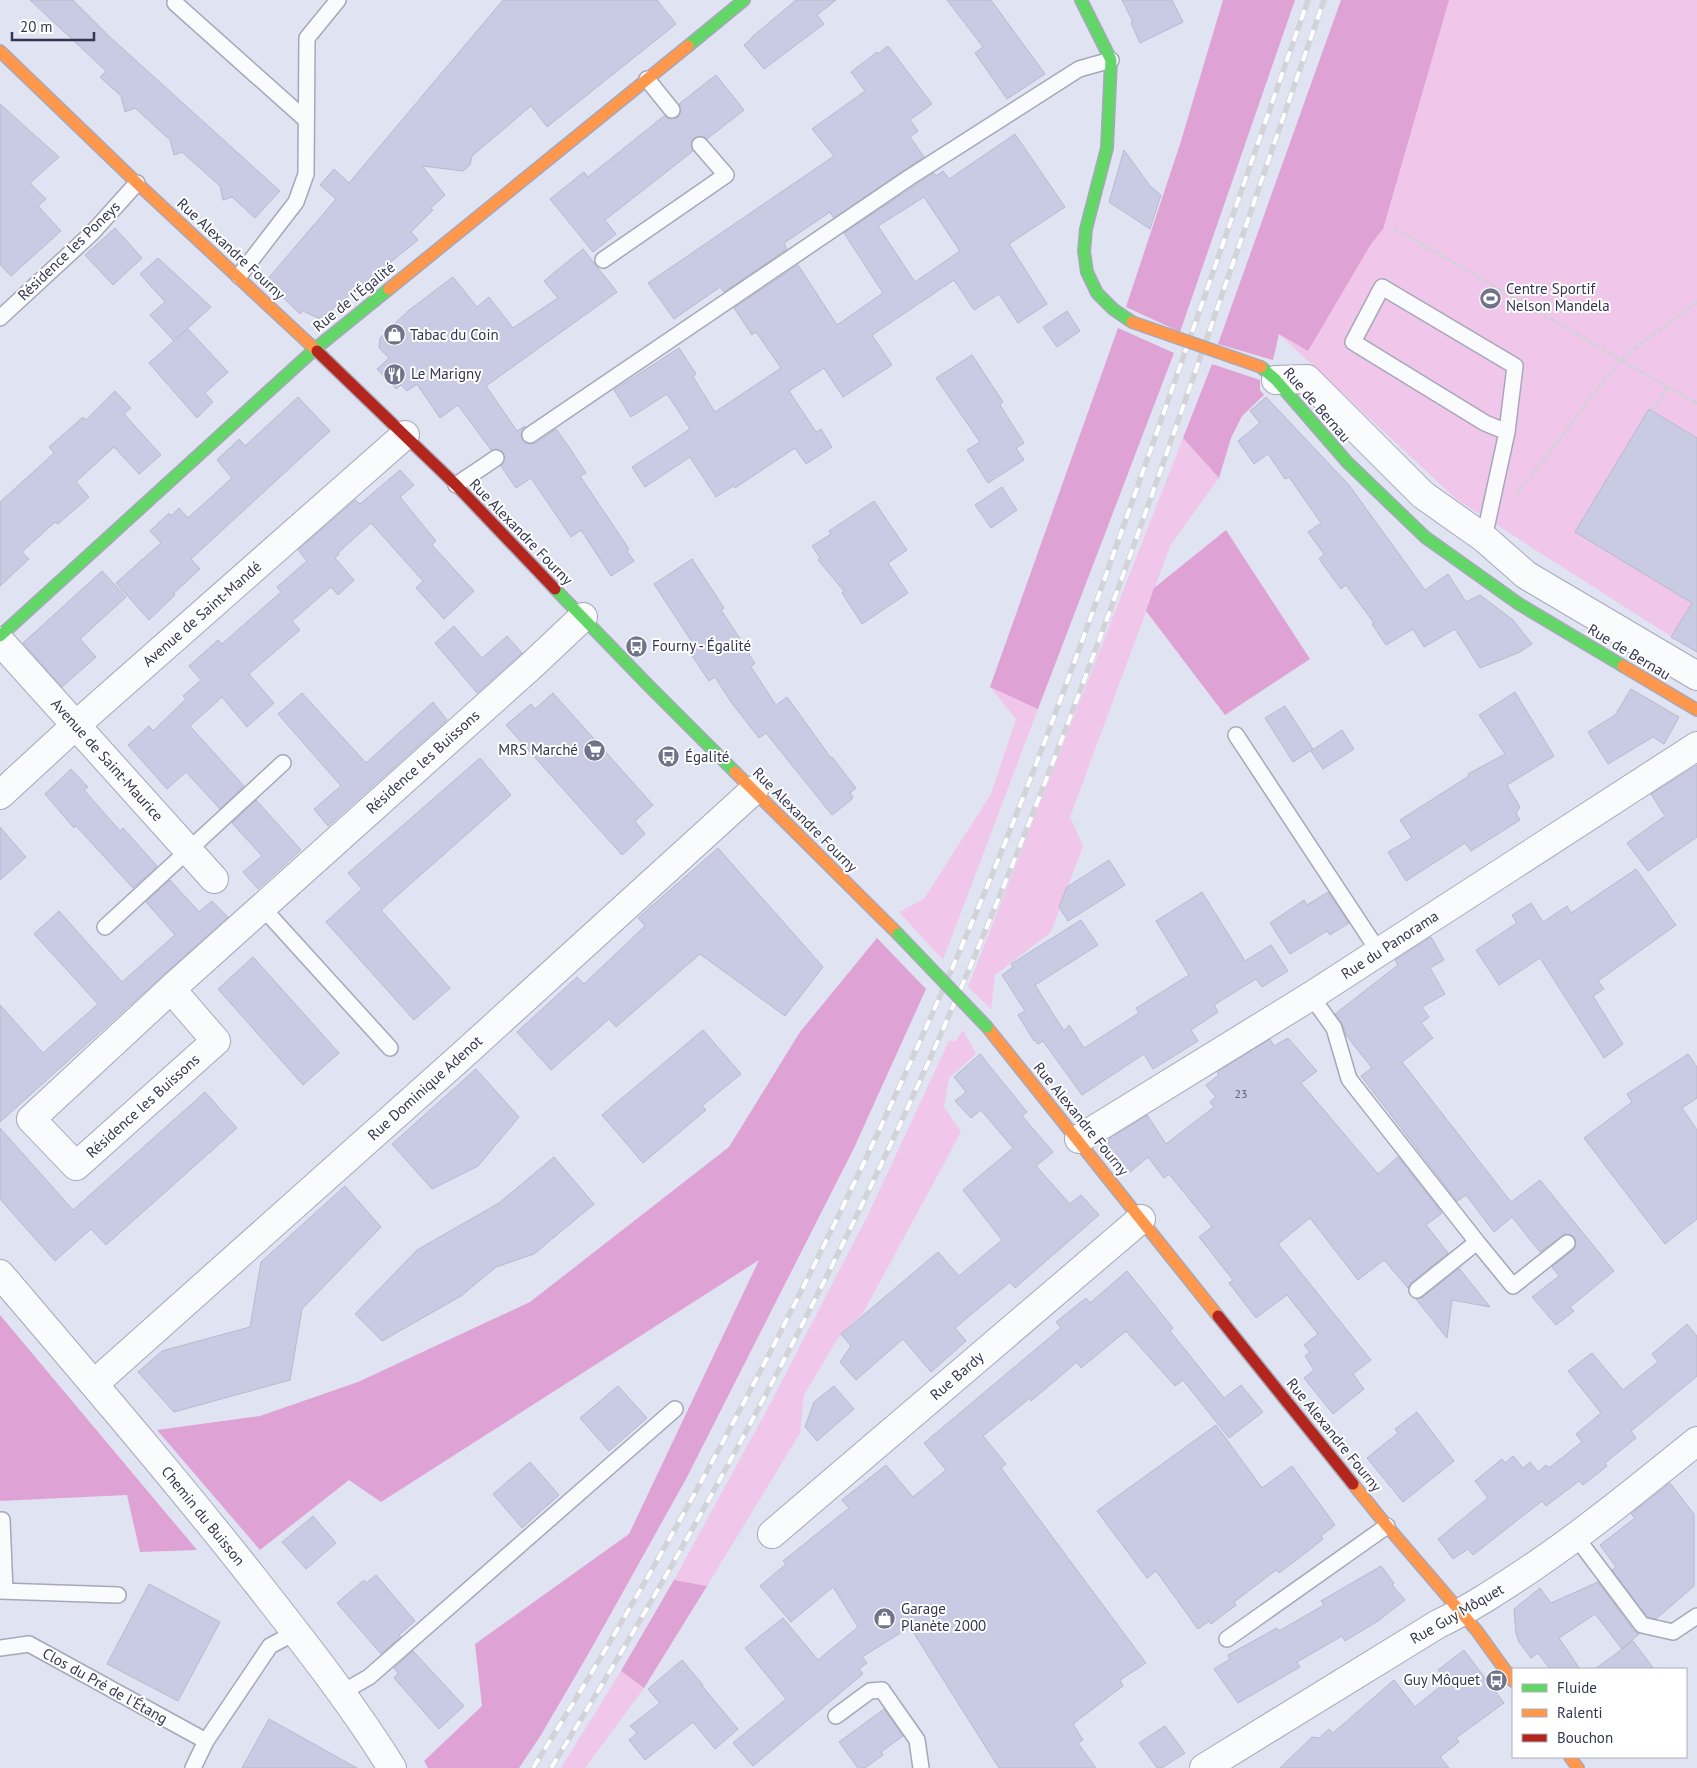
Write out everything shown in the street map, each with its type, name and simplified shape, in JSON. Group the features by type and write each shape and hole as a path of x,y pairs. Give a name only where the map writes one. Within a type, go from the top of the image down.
{"street":[{"name":"Rue de l'Égalité","path":"0,636 314,349 744,0"},
{"name":"Rue de Bernau","path":"1081,0 1111,60 1107,148 1086,229 1084,251 1087,272 1097,293 1113,309 1132,322 1269,373 1348,462 1425,537 1519,604 1697,710"},
{"name":"Rue Alexandre Fourny","path":"0,51 137,183 239,276 456,485 648,685 898,934 987,1027 1079,1139 1387,1526 1462,1613 1512,1680"},
{"path":"1269,373 1307,379 1423,495 1484,538 1526,575 1697,676"},
{"name":"Avenue de Saint-Mandé","path":"0,795 76,725 405,435"},
{"name":"Résidence les Buissons","path":"170,989 216,1041 76,1166 31,1119 170,989 531,666 583,617"},
{"name":"Avenue de Saint-Maurice","path":"0,641 214,879"},
{"name":"Rue du Panorama","path":"1079,1139 1311,996 1697,746"},
{"name":"Rue Dominique Adenot","path":"94,1384 465,1053 754,790"},
{"name":"Rue Bardy","path":"772,1534 1141,1219"},
{"name":"Chemin du Buisson","path":"0,1274 216,1530 296,1632 377,1744 392,1768"},
{"name":"Rue Guy Môquet","path":"1204,1768 1438,1624 1462,1613 1500,1589 1576,1538 1697,1441"}],"lane":[{"path":"239,276 296,202 306,174 307,38 338,0"},
{"path":"175,3 306,120"},
{"path":"530,434 910,177 1079,68 1111,60"},
{"path":"647,79 672,110"},
{"path":"603,260 726,175 700,144"},
{"name":"Résidence les Poneys","path":"0,318 92,233 137,183"},
{"path":"1484,538 1507,432 1516,366 1382,286 1353,342 1485,423 1507,432"},
{"path":"456,485 496,458"},
{"path":"1236,735 1379,952"},
{"path":"105,926 283,763"},
{"path":"262,906 390,1048"},
{"path":"1311,996 1334,1028 1349,1080 1513,1286 1568,1244"},
{"path":"1417,1290 1478,1242"},
{"path":"340,1693 369,1677 675,1409"},
{"path":"2,1520 2,1591 118,1595"},
{"path":"1227,1639 1387,1526"},
{"path":"1576,1538 1642,1625 1673,1632 1697,1616"},
{"path":"193,1768 206,1741 270,1646 296,1632"},
{"name":"Clos du Pré de l'Étang","path":"0,1648 29,1644 206,1741"},
{"path":"836,1716 870,1691 882,1690 917,1740 921,1768"}],"path":[{"path":"1394,228 1697,404"},
{"path":"1514,499 1620,359 1697,303"},
{"path":"1654,411 1668,387"}],"shaded area":[{"path":"1223,0 1295,0 1180,332 1126,307 1181,141"},
{"path":"1341,0 1449,0 1383,229 1371,244 1308,351 1279,334 1273,360 1218,344"},
{"name":"Centre Sportif Nelson Mandela","path":"1379,0 1697,0 1697,653 1456,499 1279,334"},
{"path":"1118,328 1174,353 1038,709 990,687"},
{"path":"1212,364 1260,380 1260,390 1264,395 1242,416 1231,438 1219,478 1183,438"},
{"path":"1183,438 1219,478 1171,544 1070,817 1083,846 1051,932 995,975 991,1009 968,987"},
{"path":"1226,530 1310,659 1225,715 1146,611 1154,588"},
{"path":"990,687 1038,709 943,960 899,912 924,899 991,794 1016,719"},
{"path":"877,938 926,989 854,1148 686,1479 590,1651 541,1735 519,1768 428,1768 424,1761 482,1706 475,1644 629,1534 759,1260 381,1502 349,1480 260,1550 157,1430 260,1416 358,1382 530,1302 729,1147 800,1032"},
{"path":"963,1030 976,1054 949,1078 944,1107 961,1132 863,1313 838,1338 804,1395 800,1433 707,1586 674,1580 769,1406 868,1215 949,1041 956,1041"},
{"path":"0,1315 197,1550 140,1552 127,1495 0,1501"},
{"path":"674,1580 707,1586 644,1688 621,1671"},
{"path":"621,1671 644,1688 585,1768 561,1768"}],"building":[{"path":"30,0 73,0 111,38 280,191 255,218 232,197 223,200 220,186 182,152 174,155 170,140 135,108 125,112 121,96 100,77 106,71"},
{"path":"503,0 657,0 676,24 547,127 531,106 472,156 470,165 463,171 422,166 445,195 431,208 433,210 411,232 418,240 320,319 303,311 300,314 266,281 336,199 320,185 334,169 349,183"},
{"path":"796,0 836,0 817,15 824,24 764,69 744,45"},
{"path":"947,0 991,0 1045,74 1007,99 975,53 983,47"},
{"path":"1122,0 1172,0 1183,22 1140,43 1131,23 1133,22"},
{"path":"888,46 932,104 910,120 918,131 910,137 924,157 834,218 830,212 784,243 787,249 724,292 720,287 674,319 648,283 834,156 812,129 865,91 851,72"},
{"path":"716,75 744,110 707,139 703,136 694,138 691,142 693,151 605,220 616,234 593,252 550,199 584,172 588,177 664,116 669,119 677,118 681,113 679,104"},
{"path":"0,104 59,157 30,183 46,199 38,206 61,231 11,276 0,265"},
{"path":"1015,134 1065,207 1009,244 1047,304 1018,323 999,294 974,310 954,280 872,335 892,365 843,397 824,368 789,391 816,432 821,429 832,447 806,464 795,448 735,488 733,486 716,497 690,457 645,487 632,467 690,429 667,394 631,417 614,390 679,348 696,374 693,377 715,412 781,368 756,332 752,335 734,308 798,265 837,325 883,293 844,233 934,173 936,176 943,171 949,179","holes":["924,197 960,251 915,282 878,226"]},
{"path":"1124,150 1150,186 1161,195 1150,229 1109,202"},
{"path":"115,228 142,258 113,285 85,255"},
{"path":"583,249 617,292 486,386 517,431 525,426 521,435 526,443 536,443 556,429 571,450 586,473 580,476 629,549 627,551 634,561 611,576 581,530 571,537 531,478 516,488 501,466 505,458 503,452 496,449 491,450 458,405 440,418 417,384 407,391 401,385 396,389 377,369 389,358 379,348 380,338 408,311 453,277 477,307 489,297 513,328 558,298 544,281"},
{"path":"158,258 211,307 176,339 188,329 228,372 205,393 213,402 197,418 149,363 174,341 150,315 165,302 140,274"},
{"path":"1067,311 1080,331 1057,347 1043,327"},
{"path":"972,355 1003,402 1000,405 1024,443 1016,448 1024,460 988,483 967,450 980,442 936,378"},
{"path":"115,391 131,408 124,414 161,455 139,474 114,447 76,482 89,497 58,524 55,522 22,552 29,559 0,586 0,502 54,453 49,447 83,417 86,420"},
{"path":"298,397 330,431 191,559 200,569 149,620 116,583 161,543 150,531 169,513 171,516 179,508 188,518 232,478 217,460 239,439 245,446"},
{"path":"1266,397 1349,485 1425,590 1448,574 1466,602 1480,595 1513,620 1532,644 1520,652 1480,668 1455,629 1424,647 1413,629 1386,645 1372,624 1374,623 1346,585 1341,589 1319,559 1324,554 1308,532 1321,523 1289,477 1285,479 1268,454 1254,464 1238,441 1260,423 1250,411"},
{"path":"1649,409 1697,438 1697,652 1671,637 1692,603 1575,532"},
{"path":"400,470 414,485 400,497 436,541 432,545 474,591 444,619 416,588 423,581 371,523 335,558 354,580 338,595 331,587 292,621 300,630 249,674 274,703 247,727 222,697 190,726 244,786 220,809 186,772 167,789 128,745 149,726 153,731 186,699 183,696 201,680 189,666 218,640 222,644 281,592 277,587 307,561 298,550 355,500 360,504"},
{"path":"1002,487 1017,510 991,528 975,505"},
{"path":"874,501 907,550 888,563 908,593 862,624 842,593 844,591 818,560 820,558 812,546 831,534 829,531"},
{"path":"692,559 724,608 721,610 755,663 751,667 776,705 787,697 831,758 856,788 850,793 853,797 851,800 832,815 766,733 759,738 731,702 715,677 709,681 686,647 692,642 654,584"},
{"path":"102,571 126,597 80,639 96,657 62,687 23,643"},
{"path":"454,626 482,658 507,636 522,653 477,693 435,643"},
{"path":"1631,689 1679,717 1664,744 1653,737 1608,764 1588,732 1615,715"},
{"path":"1515,692 1554,756 1507,785 1520,807 1516,813 1520,820 1471,851 1465,843 1406,881 1388,852 1412,838 1400,820 1469,776 1468,774 1505,754 1479,715"},
{"path":"302,693 366,763 433,702 447,720 328,826 314,809 341,786 278,714"},
{"path":"553,693 653,805 635,821 645,834 622,855 506,725 531,704 535,709"},
{"path":"1285,706 1313,749 1293,762 1265,718"},
{"path":"1342,730 1354,749 1323,769 1311,751"},
{"path":"480,758 511,795 381,910 450,988 414,1020 326,922 362,889 348,873"},
{"path":"1697,765 1697,837 1648,871 1627,843 1665,816 1651,794"},
{"path":"71,769 88,787 84,790 120,831 123,828 157,866 133,888 76,826 74,828 45,794"},
{"path":"256,800 301,850 258,889 243,872 262,856 232,823"},
{"path":"0,827 26,857 0,880"},
{"path":"718,848 823,967 785,1016 700,954 616,1027 609,1019 551,1070 517,1032 577,977 584,984 645,926 638,918"},
{"path":"1109,860 1125,885 1068,921 1059,907 1067,887"},
{"path":"1636,869 1676,925 1598,981 1604,989 1593,996 1623,1044 1604,1058 1540,958 1499,985 1476,950 1517,923 1512,915 1531,903 1543,922 1567,906 1571,913"},
{"path":"170,880 199,912 212,901 228,917 0,1122 0,1005 43,1053 98,1004 34,934 59,911 122,982 175,935 146,902"},
{"path":"1202,892 1245,961 1271,945 1288,971 1262,987 1256,979 1214,1005 1218,1012 1191,1030 1198,1041 1153,1069 1144,1054 1082,1095 1043,1041 1038,1044 1034,1041 1018,1015 1025,1011 1002,975 1013,967 1011,964 1081,920 1098,945 1035,985 1064,1031 1069,1025 1084,1048 1139,1013 1136,1008 1189,975 1156,921"},
{"path":"1328,892 1349,923 1330,935 1327,931 1290,954 1270,923 1304,900 1307,905"},
{"path":"1431,937 1444,960 1430,968 1445,994 1422,1007 1429,1017 1421,1023 1433,1038 1402,1062 1511,1202 1540,1180 1614,1271 1570,1307 1574,1311 1556,1325 1532,1297 1559,1276 1552,1267 1573,1250 1576,1246 1575,1238 1565,1234 1540,1252 1512,1217 1494,1232 1466,1195 1457,1201 1361,1076 1372,1068 1346,1035 1342,1023 1335,1014 1398,965 1395,960"},
{"path":"253,957 339,1053 303,1085 218,989"},
{"path":"703,1030 741,1074 702,1106 706,1110 643,1163 602,1115"},
{"path":"1288,1038 1317,1071 1301,1083 1378,1174 1398,1157 1442,1213 1426,1225 1448,1253 1411,1283 1408,1288 1384,1260 1358,1280 1310,1218 1278,1244 1371,1360 1353,1374 1364,1389 1333,1414 1304,1378 1314,1370 1305,1356 1310,1352 1304,1345 1318,1334 1287,1295 1256,1318 1229,1283 1233,1280 1199,1237 1212,1227 1169,1174 1164,1178 1148,1157 1129,1173 1108,1146 1109,1139 1147,1115 1166,1144 1214,1107 1210,1102 1216,1097 1206,1085 1219,1075 1217,1072 1270,1039 1274,1046"},
{"path":"980,1054 1027,1112 1022,1116 1053,1152 1036,1166 1070,1204 1081,1195 1099,1215 1015,1288 1010,1282 955,1328 966,1341 931,1372 903,1339 856,1380 840,1362 851,1346 841,1334 938,1252 959,1276 1002,1240 963,1190 1013,1148 981,1110 971,1118 955,1101 966,1092 954,1077"},
{"path":"1688,1054 1697,1067 1697,1098 1682,1108 1697,1130 1697,1219 1665,1244 1584,1138 1632,1102 1627,1094"},
{"path":"476,1069 519,1117 478,1166 432,1189 392,1144"},
{"path":"205,1092 237,1128 106,1245 91,1229 55,1261 0,1199 0,1128 73,1210"},
{"path":"554,1157 594,1204 534,1254 496,1267 461,1296 382,1341 355,1314 417,1250 499,1203"},
{"path":"345,1186 381,1227 302,1309 290,1380 174,1412 138,1372 162,1351 250,1327 261,1262"},
{"path":"1459,1268 1490,1307 1452,1300 1447,1338 1416,1299 1423,1297"},
{"path":"1127,1271 1173,1328 1170,1331 1224,1398 1241,1385 1263,1412 1229,1438 1183,1380 1175,1386 1126,1331 1081,1368 1077,1362 1031,1401 1030,1398 983,1436 1006,1464 1001,1468 1146,1663 1120,1680 1123,1686 1073,1724 1083,1740 1078,1743 1096,1768 999,1768 910,1627 862,1657 867,1663 859,1669 863,1674 753,1766 733,1743 786,1699 745,1648 783,1618 818,1660 858,1627 833,1587 791,1622 760,1586 786,1564 783,1561 849,1508 842,1500 886,1465 913,1497 946,1470 924,1443 1061,1328 1056,1322 1086,1298 1090,1303"},
{"path":"1687,1324 1697,1336 1697,1376 1631,1431 1636,1438 1605,1463 1607,1466 1583,1485 1579,1481 1546,1506 1542,1501 1473,1555 1468,1549 1453,1559 1438,1539 1488,1498 1475,1481 1502,1459 1505,1463 1513,1456 1523,1468 1530,1462 1538,1472 1546,1465 1549,1468 1582,1442 1576,1434 1601,1413 1568,1371 1592,1353 1623,1390 1658,1362 1652,1354"},
{"path":"618,1386 647,1418 609,1451 580,1418"},
{"path":"834,1386 854,1409 817,1441 805,1427 814,1402"},
{"path":"1417,1412 1454,1461 1403,1502 1367,1458 1398,1433 1395,1429"},
{"path":"1216,1425 1262,1488 1292,1466 1335,1525 1321,1536 1323,1539 1299,1558 1279,1573 1276,1570 1234,1602 1236,1605 1211,1624 1209,1621 1198,1629 1156,1571 1147,1578 1097,1511"},
{"path":"530,1462 559,1495 522,1528 493,1494"},
{"path":"1670,1483 1694,1514 1694,1586 1656,1619 1647,1617 1612,1570 1616,1567 1600,1545 1635,1518 1631,1514"},
{"path":"313,1516 336,1543 306,1569 282,1542"},
{"path":"1381,1566 1394,1583 1392,1585 1405,1600 1378,1621 1345,1641 1342,1636 1297,1662 1300,1667 1238,1703 1214,1669 1230,1659 1228,1655 1277,1628 1279,1631 1324,1605 1321,1601"},
{"path":"376,1575 415,1621 399,1635 401,1637 381,1654 337,1603 364,1580 366,1583"},
{"path":"1598,1582 1634,1631 1639,1634 1622,1649 1595,1614 1559,1638 1579,1668 1549,1668 1538,1653 1531,1658 1519,1642 1516,1633 1514,1609 1540,1588 1551,1603"},
{"path":"149,1584 220,1622 178,1701 107,1664"},
{"path":"1633,1641 1653,1668 1596,1668"},
{"path":"1464,1650 1504,1703 1456,1738 1459,1742 1440,1757 1449,1768 1280,1768 1312,1737 1319,1738 1329,1729 1333,1733 1394,1680 1415,1707 1447,1681 1438,1670"},
{"path":"413,1651 464,1706 439,1729 394,1678 398,1673 394,1668"},
{"path":"682,1660 738,1729 715,1749 693,1722 645,1760 629,1740 637,1733 630,1726 660,1703 648,1689"},
{"path":"884,1709 903,1736 881,1752 883,1755 865,1768 858,1768 839,1742"},
{"path":"269,1719 357,1768 242,1768"},
{"path":"1165,1726 1185,1753 1162,1768 1157,1768 1139,1743"}],"railway":[{"path":"533,1768 653,1568 765,1363 868,1154 964,941 1009,833 1072,669 1308,0"},
{"path":"551,1768 670,1568 782,1363 835,1259 935,1048 981,941 1074,708 1160,473 1324,0"}],"traffic: fast":[{"path":"688,46 744,0"},
{"path":"1081,0 1111,60 1107,148 1086,229 1084,251 1087,272 1097,293 1113,309 1132,322"},
{"path":"0,636 315,349 389,289"},
{"path":"1261,367 1276,380 1347,462 1425,537 1519,604 1623,666"},
{"path":"555,589 735,772"},
{"path":"898,934 987,1027"}],"traffic: slow":[{"path":"389,289 688,46"},
{"path":"0,51 137,183 317,351"},
{"path":"1132,322 1261,367"},
{"path":"1623,666 1697,710"},
{"path":"735,772 898,934"},
{"path":"987,1027 1218,1316"},
{"path":"1353,1484 1477,1631 1512,1680"},
{"path":"1571,1758 1578,1768"}],"traffic: jam":[{"path":"317,351 456,485 555,589"},
{"path":"1218,1316 1353,1484"}],"place":[{"name":"Centre Sportif Nelson Mandela","path":"1490,298"},
{"name":"Tabac du Coin","path":"394,335"},
{"name":"Le Marigny","path":"395,374"},
{"name":"Fourny - Égalité","path":"636,646"},
{"name":"MRS Marché","path":"594,750"},
{"name":"Égalité","path":"669,757"},
{"name":"Garage Planète 2000","path":"885,1618"},
{"name":"Guy Môquet","path":"1496,1680"}]}
